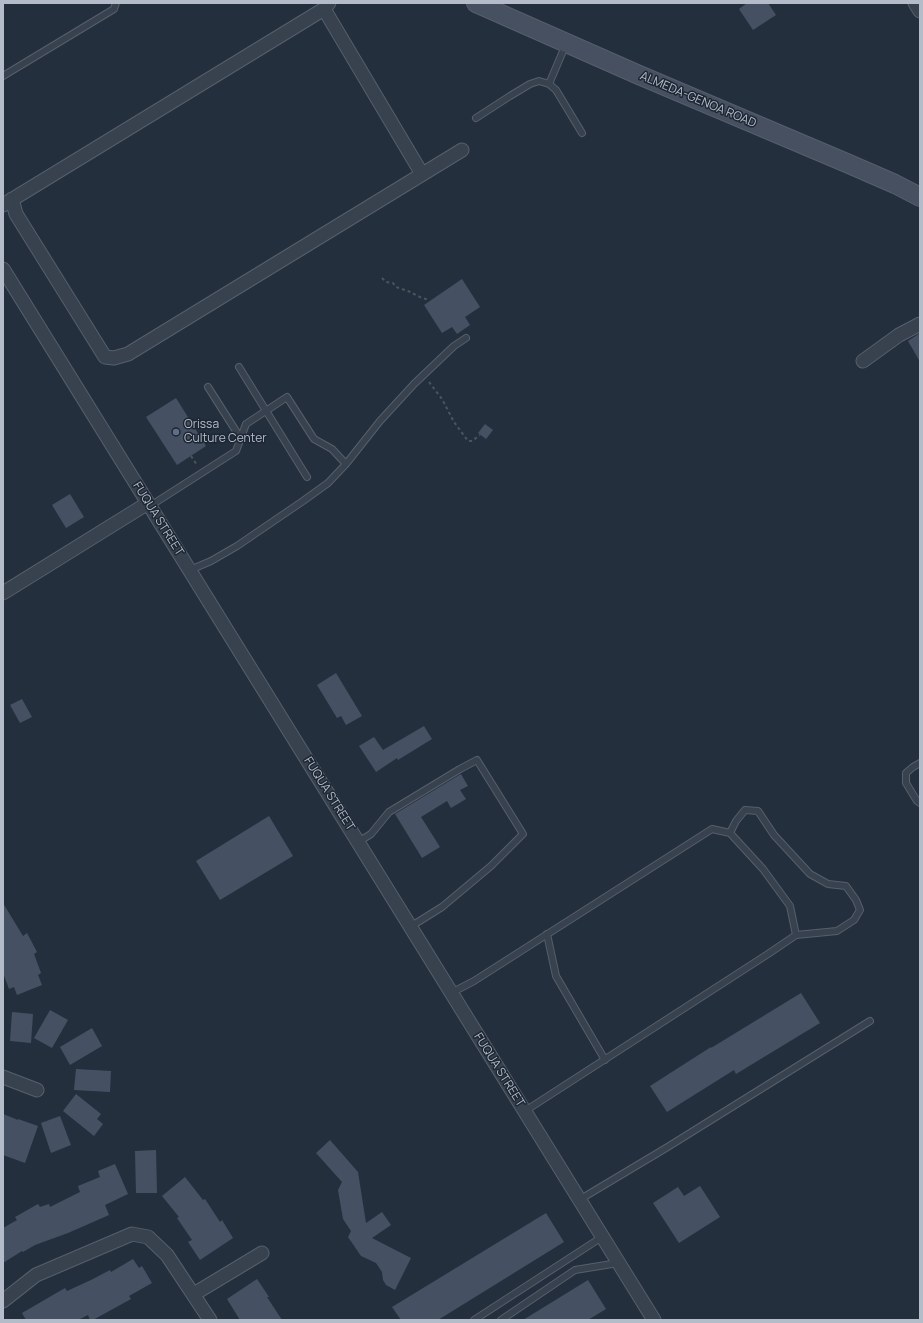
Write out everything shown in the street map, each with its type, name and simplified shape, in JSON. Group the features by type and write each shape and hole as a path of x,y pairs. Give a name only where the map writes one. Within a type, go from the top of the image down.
{"main road":[{"name":"ALMEDA-GENOA ROAD","path":"476,3 895,184 920,197"}],"street":[{"path":"915,3 920,11"},
{"path":"422,174 326,6 8,202 105,357 114,358 128,354 462,150"},
{"name":"FUQUA STREET","path":"3,269 654,1320"},
{"path":"863,360 899,335 920,324"},
{"path":"3,593 149,504"},
{"path":"3,1077 37,1090"},
{"path":"3,1301 36,1275 132,1234 148,1237 167,1255 210,1320"},
{"path":"194,1294 262,1253"}],"lane":[{"path":"3,76 114,10 116,3"},
{"path":"550,84 566,43"},
{"path":"476,118 530,84 539,81 550,84 556,90 582,133"},
{"path":"190,570 211,561 236,546 303,502 328,483 346,464 380,421 414,384 454,346 466,338"},
{"path":"240,368 307,477"},
{"path":"208,387 241,439"},
{"path":"149,504 236,451 246,424 288,398 314,439 332,449 346,464"},
{"path":"358,842 371,834 389,812 477,760 523,834 491,866 442,907 410,926"},
{"path":"920,763 906,773 906,783 917,801 920,803"},
{"path":"525,1112 768,954 796,934 837,931 854,920 860,910 856,900 846,886 828,884 810,874 774,835 758,810 745,810 736,821 730,833"},
{"path":"451,992 474,981 712,828 730,833 763,869 790,906 796,934"},
{"path":"547,934 556,976 605,1060"},
{"path":"579,1200 666,1148 870,1021"},
{"path":"474,1320 602,1237"},
{"path":"501,1320 575,1270 618,1263"}],"path":[{"path":"382,278 386,282 426,299 428,302"},
{"path":"432,386 442,399 454,422 468,441 472,441 480,435"}],"building":[{"path":"747,3 768,3 776,15 753,30 739,9"},
{"path":"462,279 480,307 465,317 470,325 457,334 452,327 442,333 424,305"},
{"path":"920,333 920,362 908,341"},
{"name":"Orissa Culture Center","path":"176,398 206,446 177,465 146,417"},
{"path":"485,424 493,430 486,439 478,433"},
{"path":"70,494 84,517 66,528 52,505"},
{"path":"336,673 362,716 346,725 341,716 337,718 317,685"},
{"path":"22,699 32,717 20,723 10,705"},
{"path":"424,726 432,739 398,760 397,758 376,772 359,746 374,737 383,750"},
{"path":"461,774 468,786 460,790 466,799 451,808 447,801 421,817 440,847 422,858 395,814"},
{"path":"269,816 293,856 220,900 196,861"},
{"path":"3,903 23,936 27,933 37,952 34,954 41,973 38,975 42,985 17,995 14,987 9,989 3,973"},
{"path":"801,993 820,1023 736,1074 734,1070 667,1112 650,1086 711,1047"},
{"path":"50,1010 68,1020 52,1048 34,1038"},
{"path":"12,1012 33,1014 31,1043 10,1041"},
{"path":"92,1028 102,1046 70,1065 60,1047"},
{"path":"76,1069 111,1071 110,1092 74,1090"},
{"path":"76,1094 101,1114 97,1119 103,1124 94,1136 63,1111"},
{"path":"3,1114 38,1126 25,1163 3,1155"},
{"path":"60,1116 71,1145 51,1153 41,1123"},
{"path":"330,1140 358,1172 366,1223 382,1212 391,1225 372,1238 411,1258 395,1290 386,1285 383,1280 382,1272 376,1263 361,1256 348,1237 351,1231 343,1219 338,1190 342,1182 316,1153"},
{"path":"156,1150 157,1193 136,1193 135,1151"},
{"path":"115,1164 128,1194 105,1205 109,1215 68,1233 35,1245 3,1263 3,1228 17,1220 15,1217 38,1204 40,1207 49,1204 50,1207 80,1192 78,1186 100,1177 98,1171"},
{"path":"185,1177 203,1200 205,1199 220,1222 222,1220 233,1238 200,1260 188,1242 192,1240 177,1218 179,1217 162,1196"},
{"path":"700,1186 720,1217 679,1243 653,1203 678,1187 684,1196"},
{"path":"546,1213 564,1242 438,1320 401,1320 392,1307"},
{"path":"133,1259 139,1268 142,1266 152,1283 129,1296 131,1299 93,1320 90,1320 88,1315 78,1320 26,1320 22,1313 65,1288 67,1291 110,1270 111,1272"},
{"path":"257,1279 282,1320 240,1320 227,1299"},
{"path":"588,1280 606,1309 588,1320 523,1320"}],"place":[{"name":"Orissa Culture Center","path":"176,432"}]}
